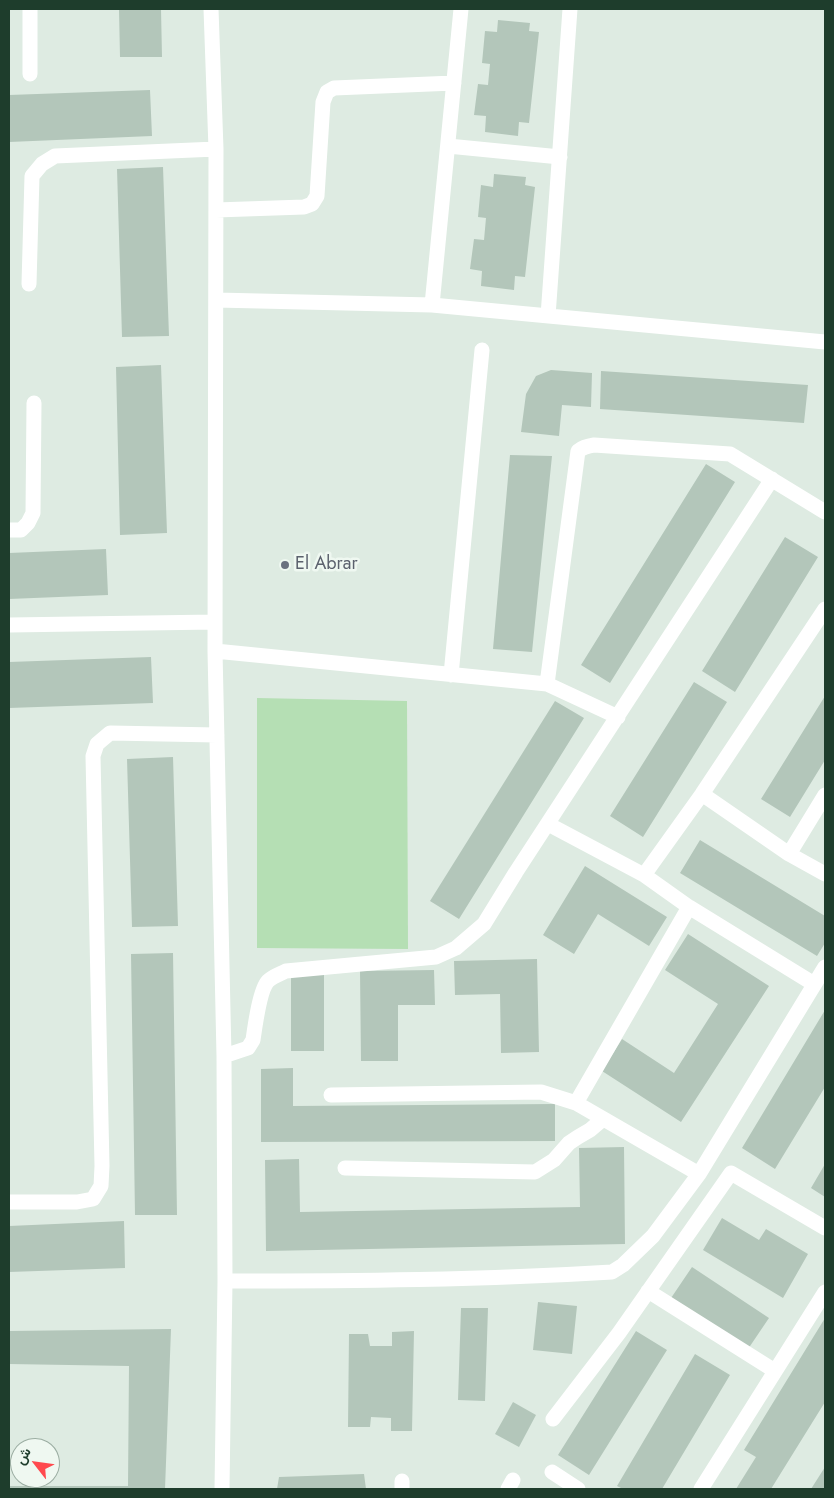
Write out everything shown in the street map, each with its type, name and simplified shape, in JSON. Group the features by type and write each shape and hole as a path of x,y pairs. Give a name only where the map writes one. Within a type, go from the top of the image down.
{"street":[{"path":"30,9 30,74"},
{"path":"211,9 216,150 215,651 224,1056 225,1281 222,1489"},
{"path":"432,305 462,9"},
{"path":"548,316 570,9"},
{"path":"216,210 304,207 312,204 317,196 323,102 327,92 334,88 454,83"},
{"path":"448,146 560,157"},
{"path":"29,284 32,176 42,164 55,156 216,150"},
{"path":"216,300 432,305 825,342"},
{"path":"451,675 482,350"},
{"path":"9,530 21,530 28,523 33,513 34,403"},
{"path":"547,684 578,451 587,446 594,445 730,454 825,512"},
{"path":"224,1056 248,1048 253,1040 263,990 267,982 281,973 436,957 456,948 484,924 772,479"},
{"path":"644,875 702,794 825,609"},
{"path":"9,625 215,622"},
{"path":"215,651 547,684 618,717"},
{"path":"9,1202 77,1202 92,1199 101,1186 93,756 97,744 110,733 217,736"},
{"path":"702,794 789,854 825,874"},
{"path":"789,854 825,795"},
{"path":"548,824 644,875 689,907 814,984"},
{"path":"576,1103 689,907"},
{"path":"225,1281 511,1278 612,1272 623,1265 653,1236 699,1174 825,967"},
{"path":"331,1095 541,1092 576,1103 699,1174"},
{"path":"345,1168 535,1172 554,1160 574,1140 603,1119"},
{"path":"553,1420 619,1333 731,1173 825,1228"},
{"path":"648,1291 775,1371"},
{"path":"701,1489 825,1292"},
{"path":"552,1472 578,1489"}],"green space":[{"path":"257,698 407,701 408,949 257,948"}],"building":[{"path":"119,9 161,9 162,57 120,57"},
{"path":"498,20 530,23 529,31 539,32 529,123 519,122 518,136 485,132 486,116 474,115 478,84 488,85 490,64 482,63 485,31 497,32"},
{"path":"150,90 152,136 9,142 9,95"},
{"path":"163,167 169,336 122,337 117,169"},
{"path":"494,174 526,177 525,185 535,187 525,277 515,276 514,290 481,286 482,271 470,269 474,239 484,240 486,218 478,217 481,185 493,187"},
{"path":"161,365 167,533 120,535 116,367"},
{"path":"551,370 592,373 591,407 562,405 559,436 521,432 526,394 536,376"},
{"path":"601,371 808,385 804,423 600,409"},
{"path":"510,455 552,456 532,652 493,649"},
{"path":"706,464 735,482 610,683 581,665"},
{"path":"785,537 818,557 735,692 702,671"},
{"path":"106,549 108,595 9,599 9,553"},
{"path":"151,657 153,703 9,708 9,662"},
{"path":"694,682 727,702 643,837 610,816"},
{"path":"825,696 825,760 790,817 761,799"},
{"path":"555,701 584,718 459,919 430,901"},
{"path":"173,757 178,926 132,927 127,759"},
{"path":"700,840 825,916 825,943 817,956 680,873"},
{"path":"585,866 667,917 649,946 598,914 574,954 543,935"},
{"path":"688,934 769,986 681,1122 602,1071 622,1039 674,1073 718,1004 665,970"},
{"path":"173,953 177,1215 135,1215 131,954"},
{"path":"537,959 539,1052 501,1053 500,994 455,995 454,961"},
{"path":"434,970 435,1005 398,1005 398,1061 361,1061 360,971"},
{"path":"291,974 324,974 324,1051 291,1051"},
{"path":"825,1010 825,1087 775,1169 742,1148"},
{"path":"293,1068 293,1106 555,1104 555,1141 261,1142 261,1069"},
{"path":"624,1147 625,1244 266,1251 265,1160 299,1159 300,1212 580,1207 579,1148"},
{"path":"825,1164 825,1197 811,1188"},
{"path":"722,1218 759,1240 766,1229 808,1254 783,1298 703,1250"},
{"path":"124,1221 125,1268 9,1272 9,1226"},
{"path":"692,1267 769,1318 746,1352 669,1301"},
{"path":"538,1302 577,1306 572,1354 533,1350"},
{"path":"461,1308 488,1308 485,1401 458,1400"},
{"path":"825,1318 825,1402 771,1489 736,1489 756,1457 744,1450"},
{"path":"171,1329 165,1489 9,1489 9,1486 10,1488 60,1488 60,1486 128,1486 129,1366 9,1364 9,1331"},
{"path":"414,1331 412,1431 391,1431 391,1418 371,1417 370,1427 348,1427 349,1334 368,1334 370,1346 392,1346 392,1332"},
{"path":"636,1331 667,1350 589,1475 558,1455"},
{"path":"695,1354 730,1375 662,1489 623,1489 617,1486"},
{"path":"513,1402 536,1415 519,1447 495,1434"},
{"path":"825,1467 825,1489 811,1489"},
{"path":"364,1474 366,1489 277,1489 279,1477"}],"place":[{"name":"El Abrar","path":"285,565"}]}
